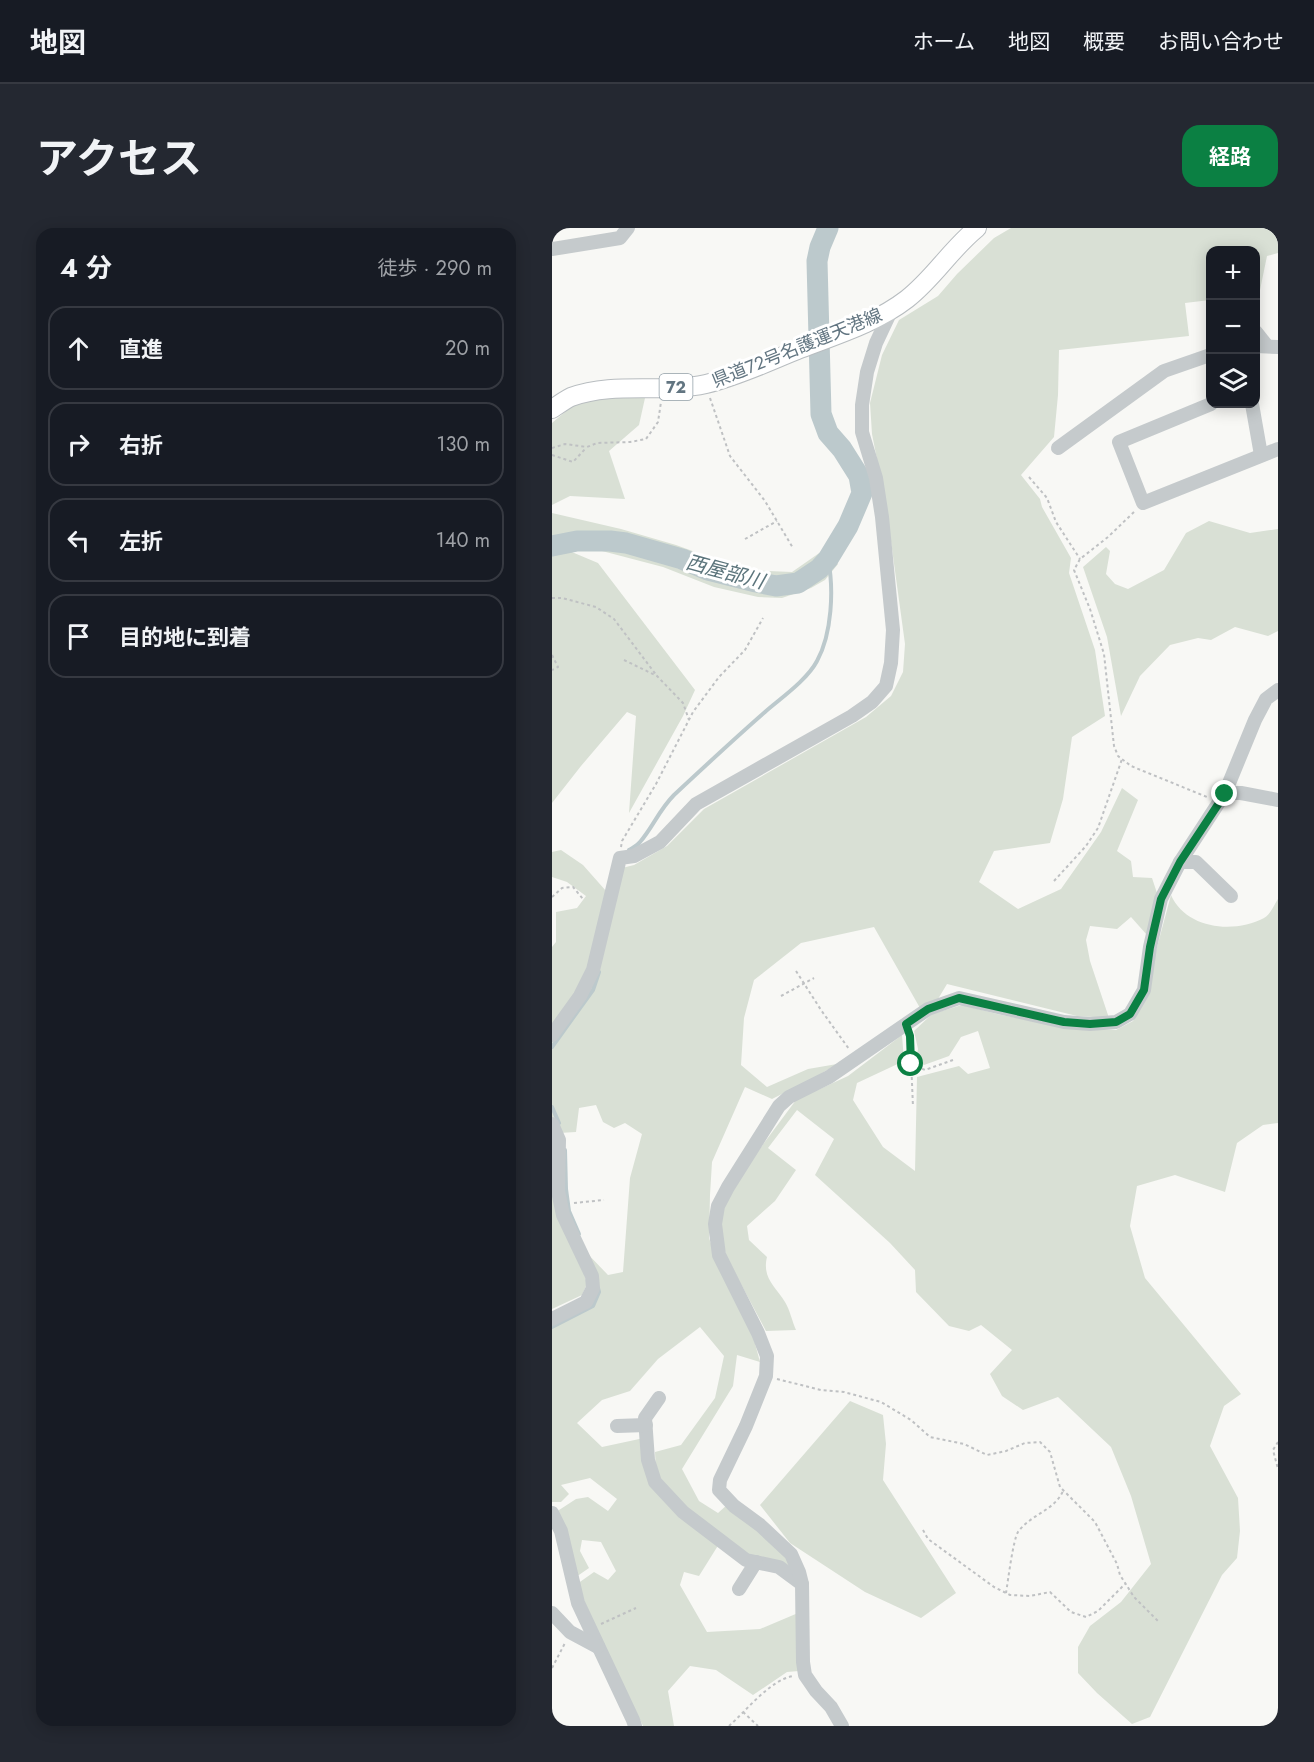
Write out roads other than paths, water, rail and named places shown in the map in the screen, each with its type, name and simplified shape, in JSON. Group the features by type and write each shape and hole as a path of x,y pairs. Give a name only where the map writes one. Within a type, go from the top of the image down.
{"main road":[{"name":"県道72号名護運天港線","path":"552,409 570,397 603,388 664,388 705,384 751,369 836,335 891,310 921,287 956,247 977,228"}],"street":[{"path":"552,249 620,238 628,228"},
{"path":"552,1035 580,996 593,969 620,858 634,856 660,842 696,804 852,716 872,702 886,686 891,663 893,630 882,517 876,478 862,432 862,405 867,372 876,343 891,310"},
{"path":"1058,448 1164,371 1206,356"},
{"path":"1206,406 1119,442 1143,503 1278,449"},
{"path":"1253,408 1261,455"},
{"path":"842,1726 831,1707 805,1675 802,1584 791,1554 719,1491 720,1480 746,1426 766,1376 767,1356 719,1255 716,1224 718,1206 778,1107 789,1097 830,1077 928,1009 959,998 1064,1022 1090,1024 1116,1022 1130,1014 1144,990 1150,947 1161,899 1180,862 1225,794 1266,699 1278,690"},
{"path":"1225,794 1241,793 1278,800"},
{"path":"1180,862 1196,862 1231,896"},
{"path":"552,1124 559,1140 558,1191 563,1215 592,1276 593,1288 586,1302 552,1319"},
{"path":"659,1398 645,1418 648,1460 655,1482 683,1512 746,1560 779,1567 802,1584"},
{"path":"617,1426 646,1425"},
{"path":"552,1513 561,1531 578,1603 635,1726"},
{"path":"739,1589 756,1563"},
{"path":"552,1613 570,1632 598,1647"}],"waterway":[{"name":"西屋部川","path":"552,546 577,541 626,543 682,559 708,570 776,586 798,583 819,569 828,559 848,526 862,493 859,476 842,449 828,433 821,414 817,261 828,228"},
{"path":"628,854 629,850 645,836 674,795 813,668 822,650 829,625 831,584 828,559"},
{"path":"552,1047 593,990 599,972"},
{"path":"552,1107 559,1123"},
{"path":"565,1150 569,1211 579,1234"},
{"path":"552,1327 593,1306 599,1292 598,1288"}]}
